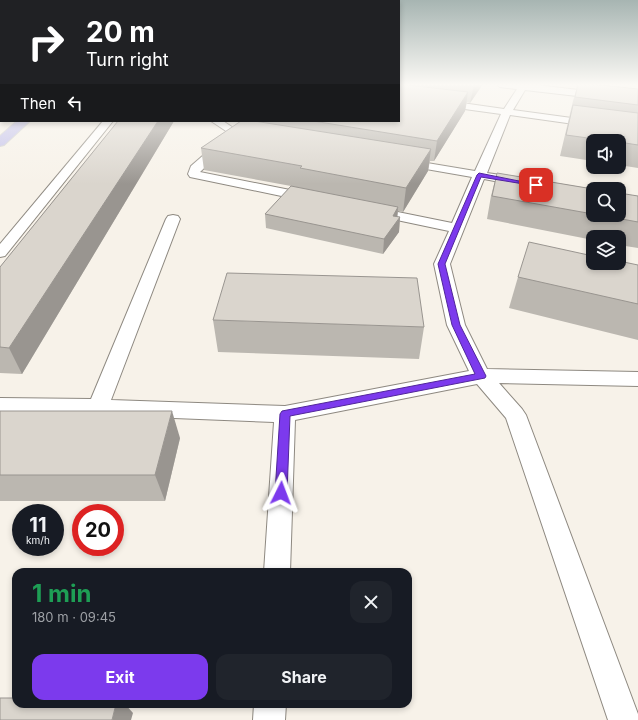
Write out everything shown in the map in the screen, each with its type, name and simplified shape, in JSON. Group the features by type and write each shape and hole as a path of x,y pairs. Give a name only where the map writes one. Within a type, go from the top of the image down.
{"main road":[{"path":"0,142 23,122"}],"lane":[{"path":"505,118 456,228 442,264 456,325 481,376 515,415 624,720"},
{"path":"548,118 638,130"},
{"path":"0,253 107,122"},
{"path":"218,122 240,134 195,169 194,174 324,201"},
{"path":"393,160 532,184"},
{"path":"363,209 456,228"},
{"path":"98,407 173,219"},
{"path":"0,406 98,407 285,414 481,376 638,379"},
{"path":"277,568 285,414"},
{"path":"269,720 270,708"}],"building":[{"path":"400,118 452,118 437,141 319,122 400,122"},
{"path":"570,118 638,118 638,145 626,143 626,134 586,134 586,138 566,135"},
{"path":"117,122 157,122 9,348 0,347 0,267"},
{"path":"240,122 260,122 431,149 406,188 300,168 302,166 201,148"},
{"path":"497,173 586,188 586,213 492,196"},
{"path":"291,186 398,207 393,216 400,217 384,239 265,214"},
{"path":"626,194 638,196 638,222 626,220"},
{"path":"529,242 586,254 586,270 626,270 626,262 638,265 638,304 518,277"},
{"path":"227,273 417,278 424,327 213,320"},
{"path":"0,411 172,411 155,475 0,475"},
{"path":"0,698 12,698 12,708 115,708 112,720 0,720"}],"route":[{"path":"281,493 285,414 481,376 456,325 442,264 479,175 536,185"}]}
